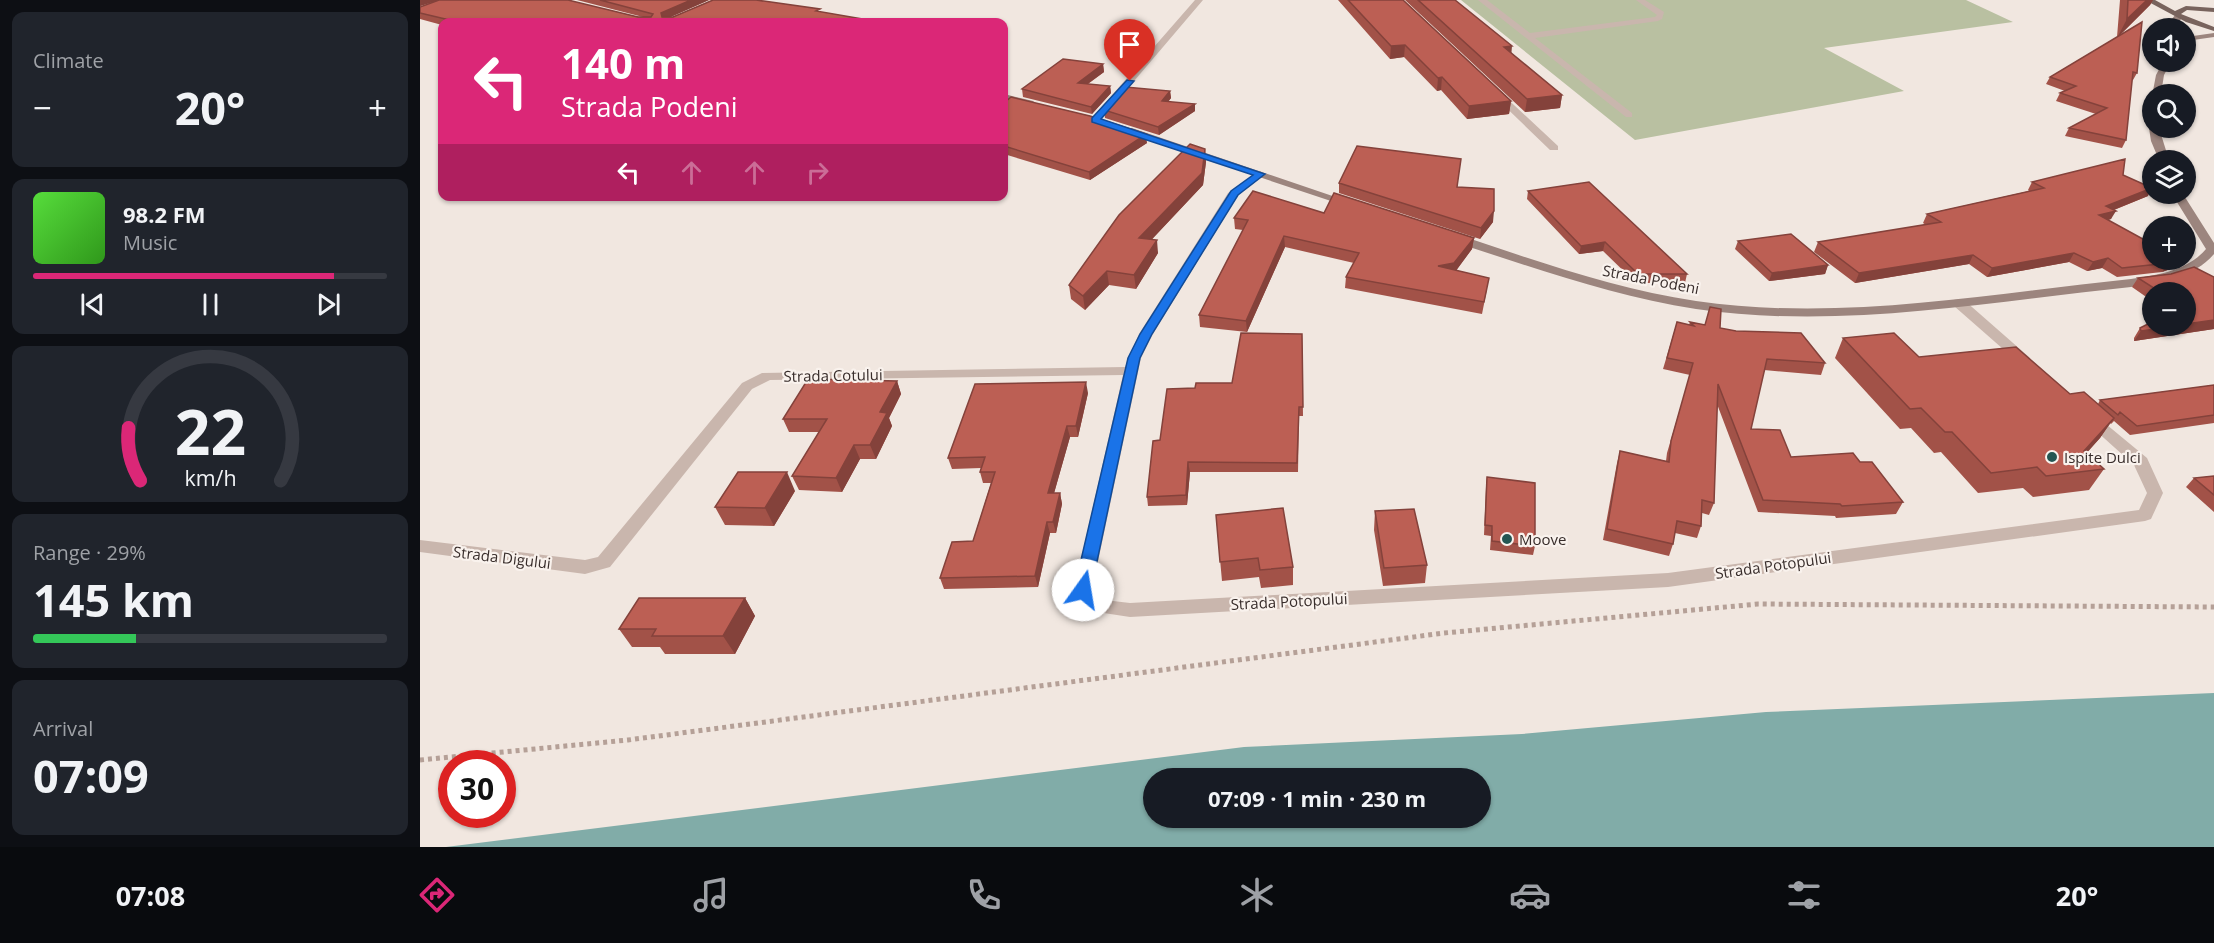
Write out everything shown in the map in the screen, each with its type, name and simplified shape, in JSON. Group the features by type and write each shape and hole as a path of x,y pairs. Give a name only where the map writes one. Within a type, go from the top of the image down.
{"main road":[{"path":"2149,0 2195,24 2214,29"},
{"path":"2184,0 2212,9"},
{"path":"2176,18 2186,9 2212,9"},
{"path":"2196,38 2214,35"},
{"path":"1008,98 1043,105"},
{"path":"1101,122 1361,207"},
{"path":"2184,204 2213,249"},
{"name":"Strada Podeni","path":"1439,233 1596,283 1667,299 1799,313 1856,312 1959,303 2134,282 2192,268 2206,259 2213,249"}],"street":[{"path":"1101,122 1181,18 1199,0"},
{"path":"1482,0 1629,115"},
{"path":"1528,36 1659,19 1661,14 1640,0"},
{"path":"1487,84 1554,148"},
{"path":"1131,371 1134,358 1146,334 1234,193 1260,174"},
{"path":"1959,303 2037,372"},
{"name":"Strada Cotului","path":"585,567 604,562 616,550 747,386 767,376 1131,371"},
{"name":"Strada Potopului","path":"1131,371 1083,590 1090,605 1100,608 1130,610 1668,579 2145,515 2155,493 2141,462 2080,409"},
{"name":"Strada Digului","path":"420,546 585,567"}],"path":[{"path":"420,760 628,740 1444,633 1758,604 2214,607"}],"green space":[{"path":"1461,0 1966,0 2013,22 1824,48 1904,91 1635,140"}],"water":[{"path":"2214,693 2214,847 446,847 1244,747 1522,734 1766,712"}],"building":[{"path":"439,0 568,0 638,17 651,17 653,14 600,0 691,0 661,13 662,17 673,17 713,0 756,0 820,9 816,11 857,18 441,18 420,13 420,7"},
{"path":"1348,0 1403,0 1511,101 1469,106 1442,77 1438,78 1405,45 1391,46"},
{"path":"1418,0 1455,0 1512,46 1504,47 1562,95 1527,99"},
{"path":"2128,0 2147,0 2127,19"},
{"path":"2142,22 2137,73 2133,72 2126,140 2069,128 2107,108 2060,93 2076,86 2050,77"},
{"path":"1063,59 1103,64 1078,83 1110,86 1091,107 1022,89"},
{"path":"1125,87 1170,91 1162,101 1195,104 1158,127 1104,110"},
{"path":"1011,97 1090,116 1146,134 1089,172 1008,147 1008,100"},
{"path":"1190,144 1205,149 1202,173 1139,238 1157,240 1134,275 1107,271 1083,296 1069,285 1119,215"},
{"path":"1357,146 1461,159 1457,187 1494,189 1494,211 1481,228 1339,183"},
{"path":"2125,159 2123,175 2142,184 2142,192 2106,206 2116,211 2099,215 2142,239 2142,266 2122,268 2108,258 2093,262 2074,253 1992,268 1973,255 1859,273 1818,242 1941,222 1927,214 2044,188 2032,182"},
{"path":"1589,182 1687,274 1638,274 1605,242 1581,246 1528,191"},
{"path":"1253,191 1324,213 1334,193 1474,238 1454,263 1438,266 1489,278 1484,302 1346,277 1359,253 1284,236 1246,321 1199,315 1248,220 1234,218"},
{"path":"1791,234 1828,265 1772,273 1738,241"},
{"path":"2196,268 2214,277 2214,320 2196,323 2196,282 2144,282 2138,278 2184,270 2196,270"},
{"path":"1710,307 1721,309 1720,328 1736,331 1801,333 1825,363 1767,359 1751,429 1780,430 1791,457 1853,453 1860,462 1872,462 1903,502 1842,506 1840,504 1763,500 1718,384 1714,503 1702,500 1701,526 1677,521 1673,544 1607,529 1620,451 1669,462 1671,441 1693,363 1667,358 1677,322 1694,326 1690,322 1705,325"},
{"path":"1241,333 1302,334 1303,407 1299,407 1297,463 1188,462 1186,495 1147,497 1153,441 1160,440 1167,389 1195,388 1196,383 1232,383"},
{"path":"1894,333 1919,357 2016,347 2070,394 2084,392 2114,418 2084,451 2104,469 2046,476 2037,467 1991,473 1952,432 1945,432 1921,408 1910,409 1843,338"},
{"path":"808,379 897,381 880,412 887,413 870,445 854,445 836,478 792,476 827,419 783,419"},
{"path":"1086,382 1076,426 1067,426 1048,493 1060,493 1053,522 1047,522 1035,576 940,578 952,542 973,541 995,472 980,472 985,457 948,458 975,384"},
{"path":"2214,385 2214,415 2137,426 2120,412 2118,415 2100,400"},
{"path":"738,472 787,472 765,508 715,507"},
{"path":"2214,476 2214,495 2194,478"},
{"path":"1487,477 1535,483 1535,546 1492,541 1492,526 1485,525"},
{"path":"1283,508 1293,567 1260,570 1258,558 1220,562 1216,515"},
{"path":"1414,509 1427,565 1384,568 1375,511"},
{"path":"639,598 745,598 723,636 652,636 656,629 619,629"}],"place":[{"name":"Ispite Dulci","path":"2052,457"},
{"name":"Moove","path":"1507,539"}],"route":[{"path":"1083,590 1134,358 1146,334 1234,193 1260,174 1095,120 1130,81"}]}
